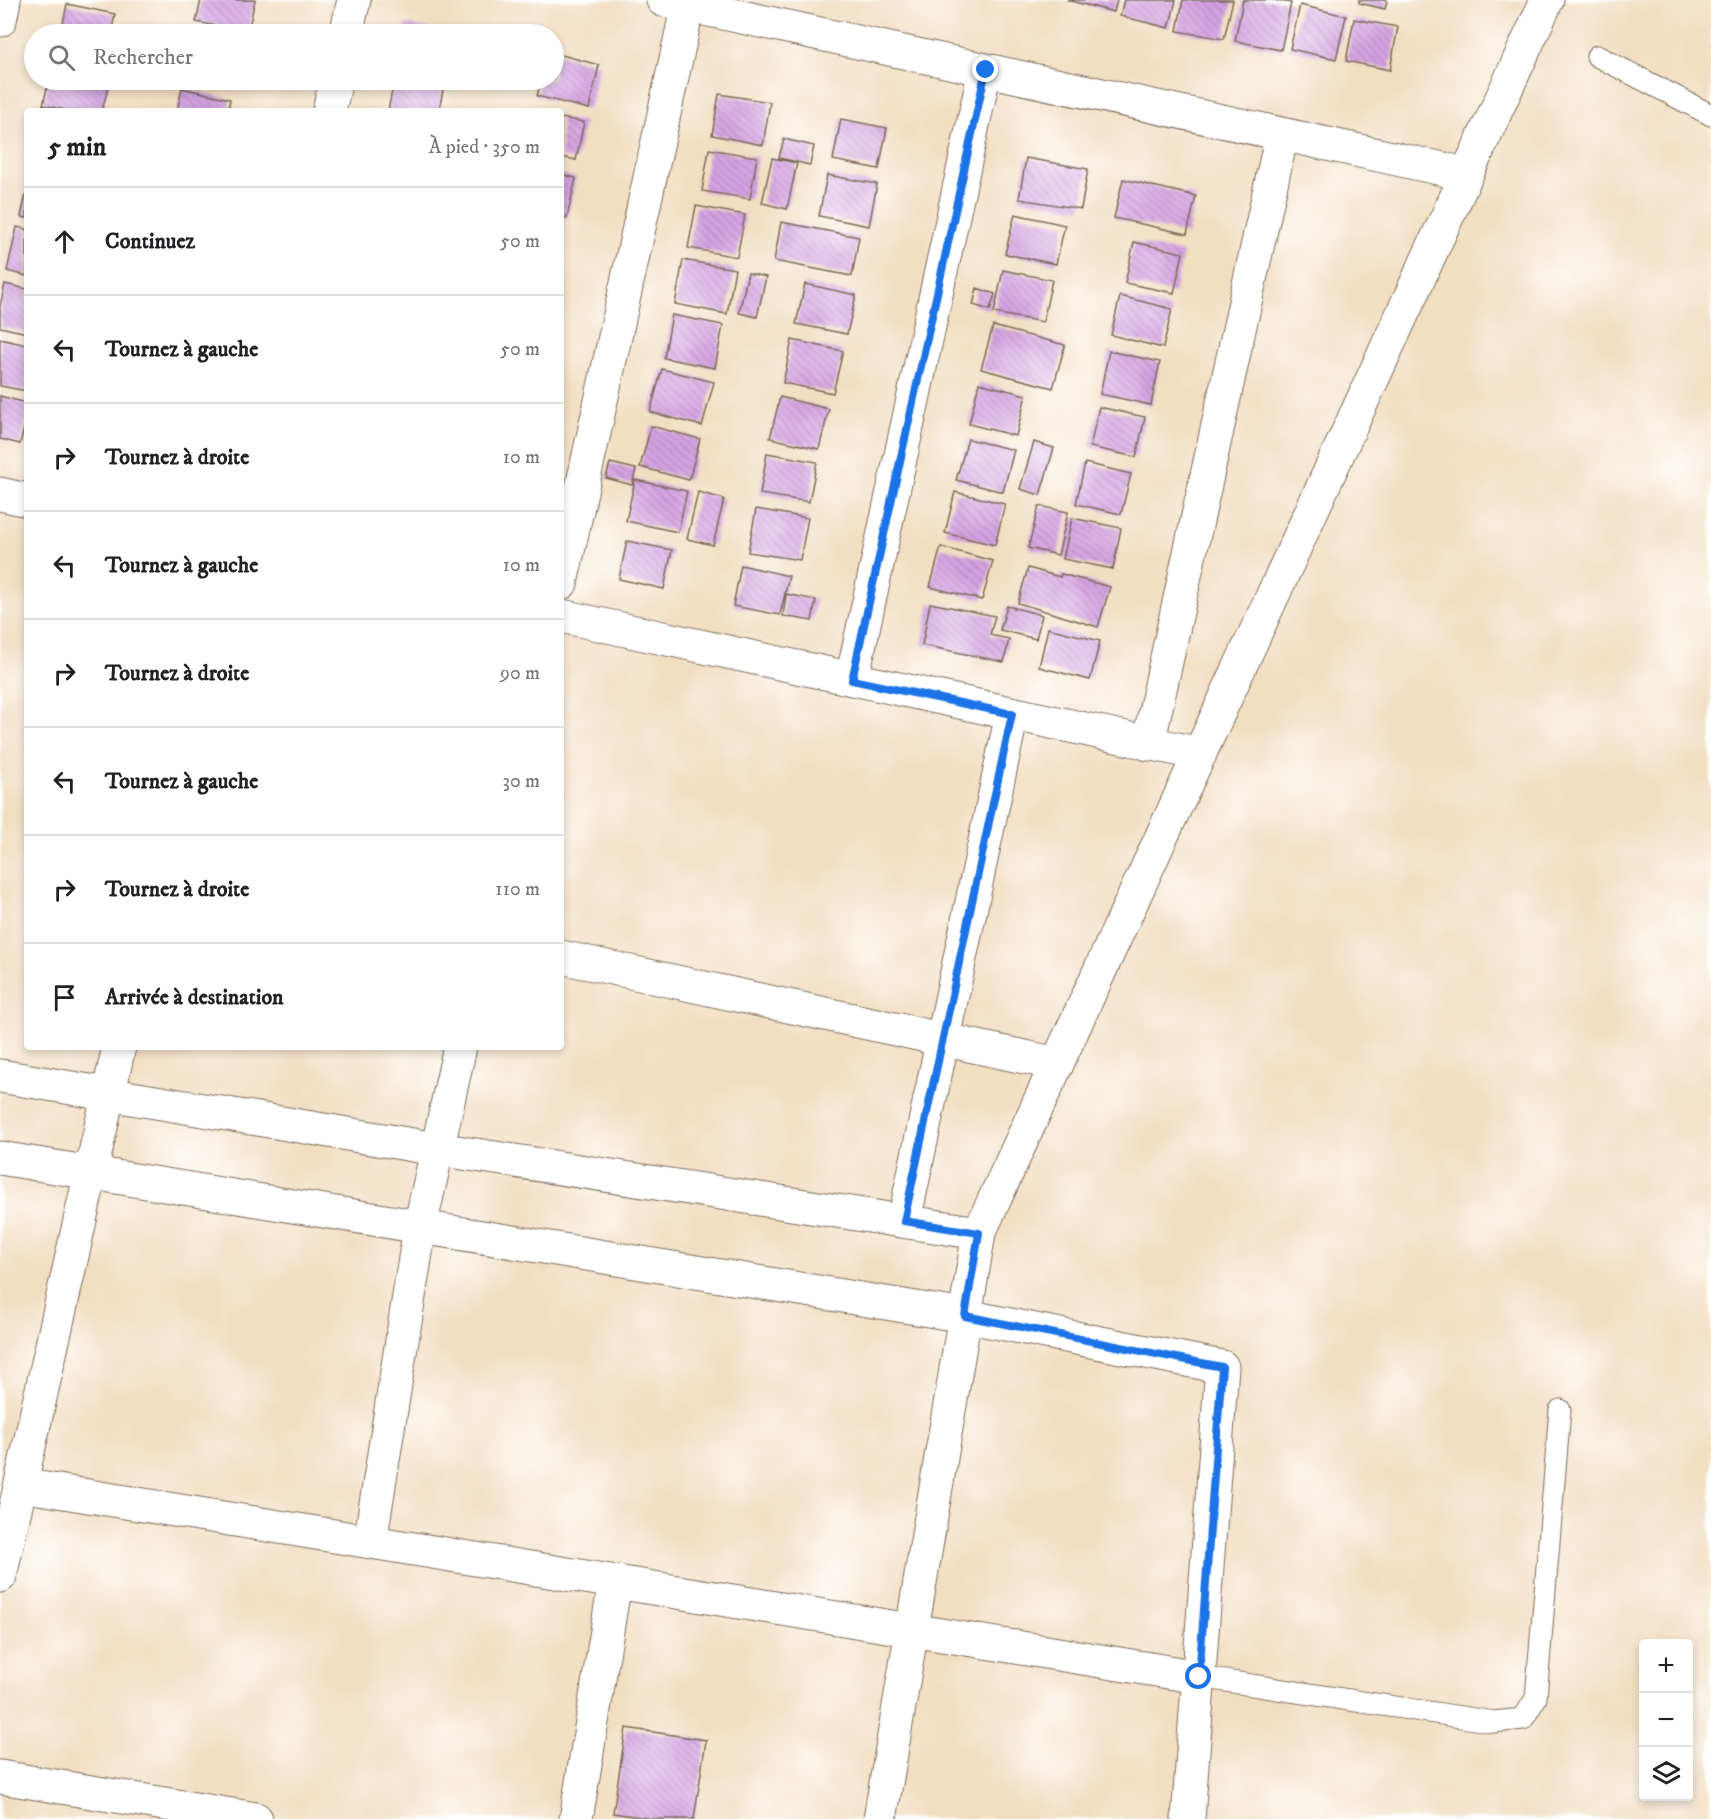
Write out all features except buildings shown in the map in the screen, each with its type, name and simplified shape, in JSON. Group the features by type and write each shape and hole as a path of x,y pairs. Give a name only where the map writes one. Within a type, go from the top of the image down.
{"street":[{"path":"0,20 4,0"},
{"path":"348,24 354,0"},
{"path":"880,1819 979,1233 1547,0"},
{"path":"564,568 680,2 1466,174"},
{"path":"852,680 986,70"},
{"path":"330,108 334,90"},
{"path":"1148,744 1282,134"},
{"path":"0,494 24,499"},
{"path":"564,617 1200,754"},
{"path":"904,1221 1012,714"},
{"path":"564,958 1057,1064"},
{"path":"0,1576 117,1050"},
{"path":"370,1542 420,1227 459,1050"},
{"path":"0,1076 437,1149 979,1233"},
{"path":"0,1158 965,1316 1222,1367 1188,1819"},
{"path":"21,1485 1199,1677"},
{"path":"576,1819 615,1582"},
{"path":"0,1777 256,1819"}],"lane":[{"path":"1597,56 1711,115"},
{"path":"1199,1677 1494,1722 1523,1719 1536,1698 1560,1410"}],"route":[{"path":"986,70 852,680 1012,714 904,1221 979,1233 965,1316 1222,1367 1199,1677"}]}
